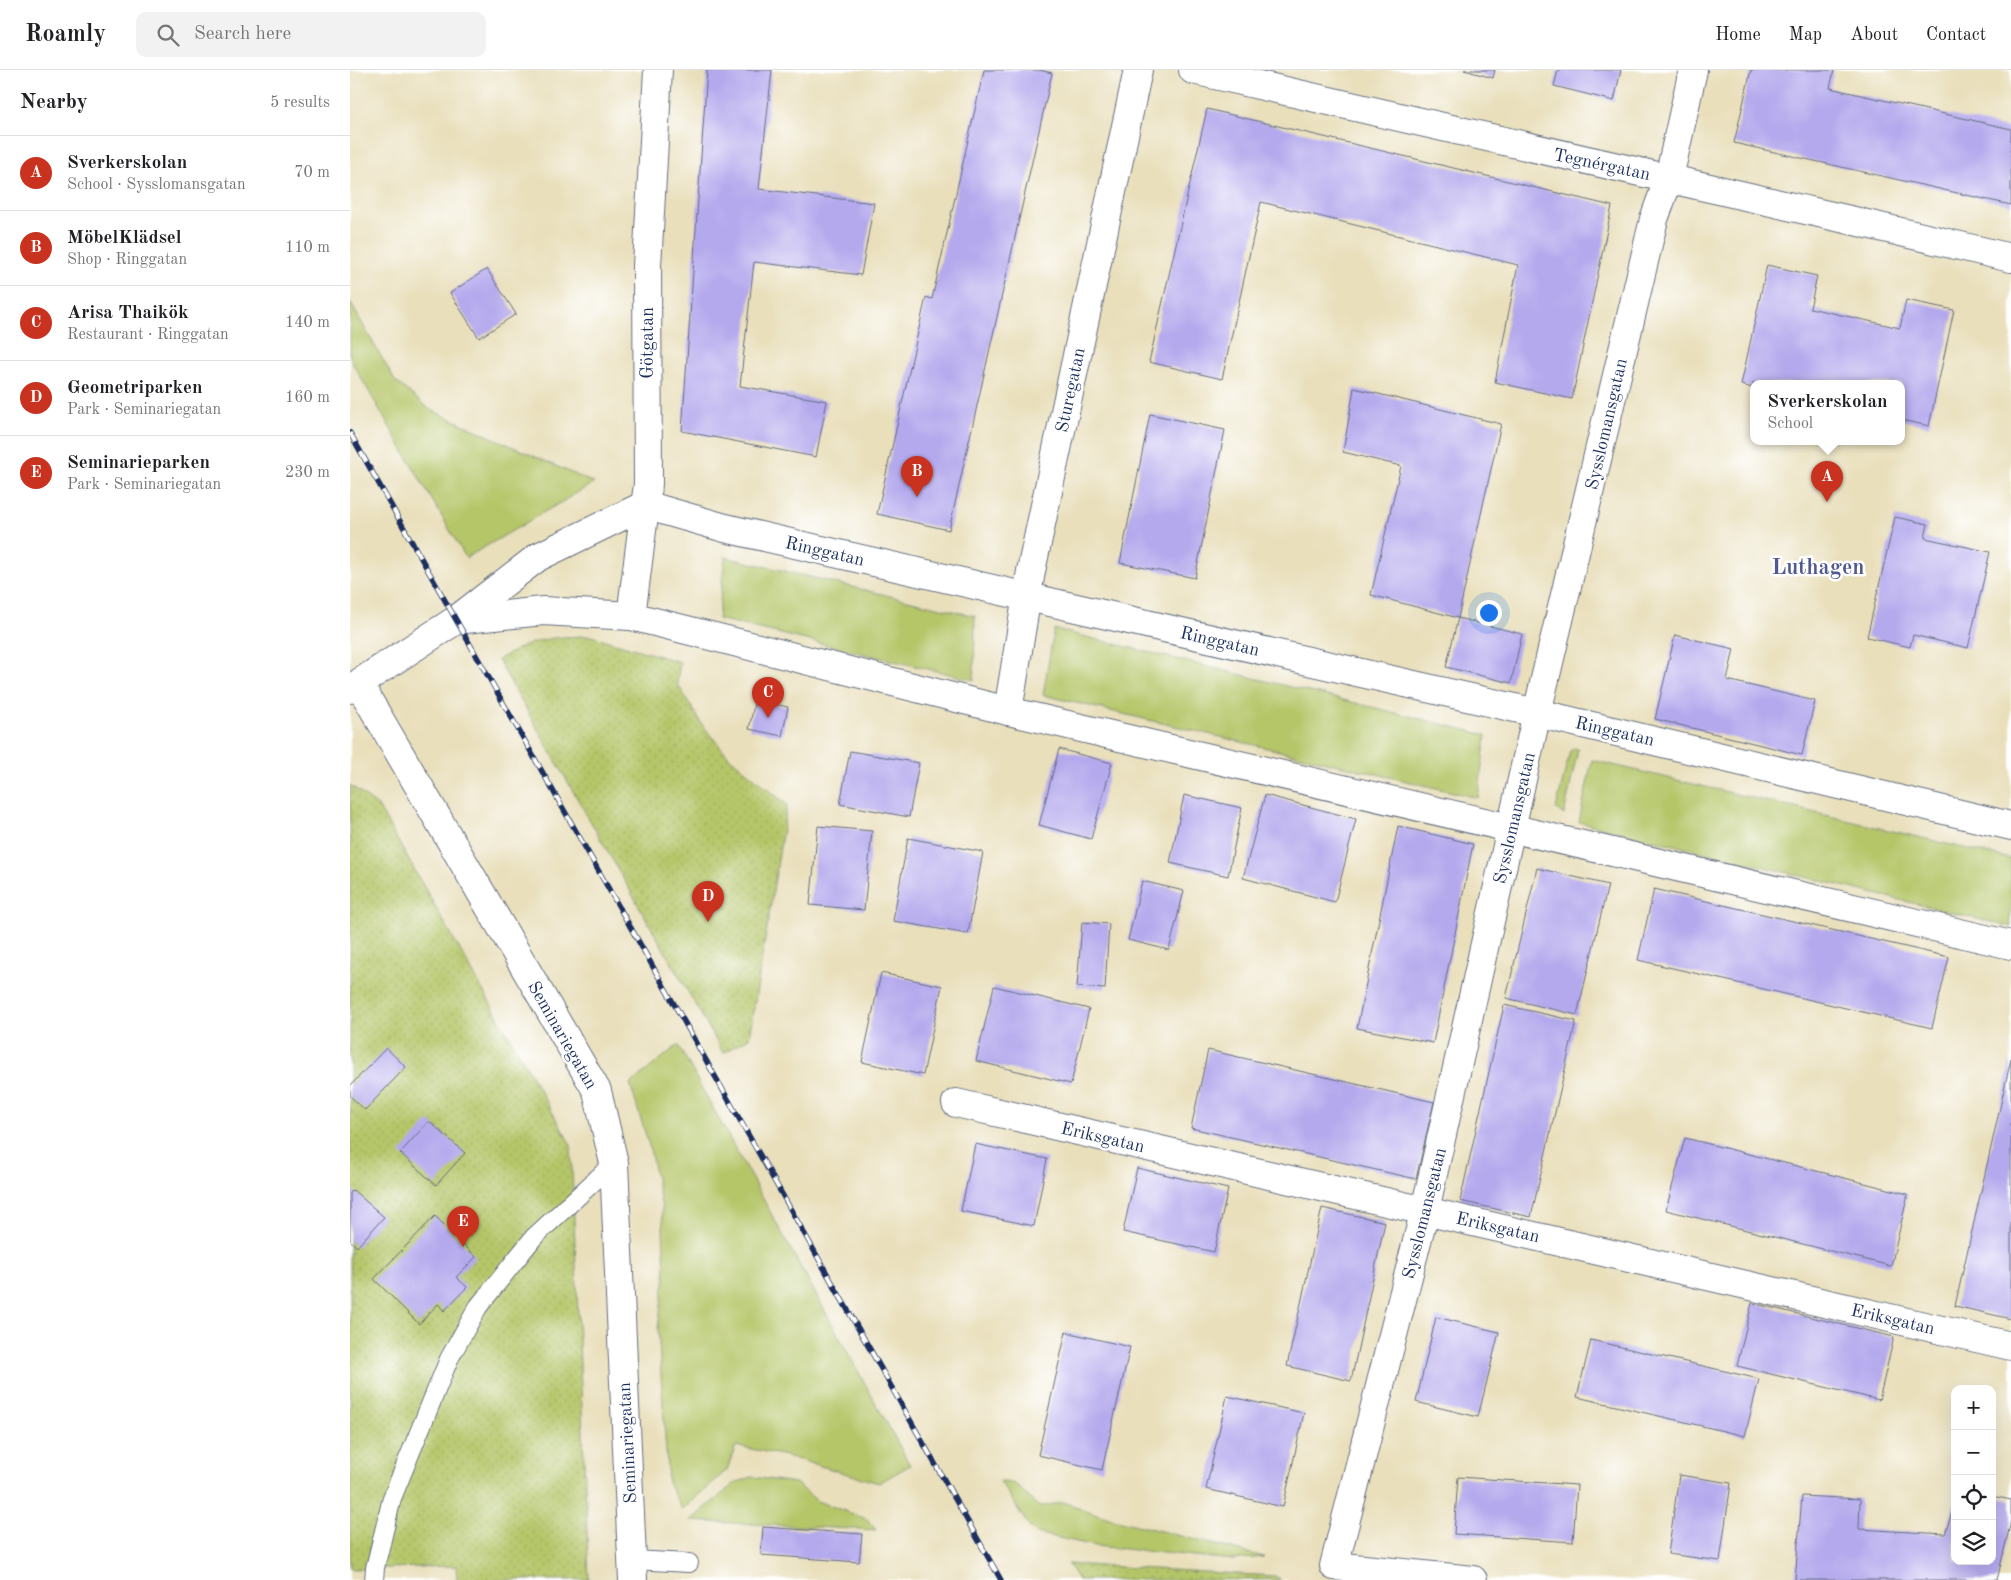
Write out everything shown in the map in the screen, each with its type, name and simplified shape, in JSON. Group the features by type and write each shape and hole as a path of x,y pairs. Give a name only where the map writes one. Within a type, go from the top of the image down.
{"street":[{"name":"Götgatan","path":"631,616 648,484 647,266 658,70"},
{"name":"Sturegatan","path":"1008,711 1031,571 1138,70"},
{"name":"Tegnérgatan","path":"1193,70 2011,258"},
{"name":"Sysslomansgatan","path":"1473,1580 1334,1566 1425,1210 1537,713 1654,219 1669,178 1693,70"},
{"name":"Ringgatan","path":"645,506 725,528 1537,713 2011,826"},
{"path":"354,686 456,620 538,558 645,506"},
{"path":"456,620 543,611 631,616 1008,711 2011,945"},
{"name":"Seminariegatan","path":"354,686 597,1091 614,1163 633,1570"},
{"name":"Eriksgatan","path":"956,1103 2011,1346"}],"lane":[{"path":"374,1580 375,1568 392,1498 450,1358 478,1308 534,1236 614,1163"},
{"path":"633,1570 688,1563"}],"green space":[{"path":"350,302 395,381 429,409 594,483 466,558 350,359"},
{"path":"725,557 975,616 974,680 718,619"},
{"path":"1054,629 1486,735 1478,798 1043,695"},
{"path":"591,636 680,662 677,683 703,726 730,758 787,805 749,1038 723,1053 498,660 522,647 542,640"},
{"path":"1573,748 1578,749 1564,815 1556,809 1570,751"},
{"path":"1592,760 2011,859 2011,927 1579,822"},
{"path":"350,785 378,806 571,1145 589,1580 457,1580 456,1566 350,1569"},
{"path":"678,1045 910,1465 879,1483 786,1456 736,1446 727,1470 682,1510 668,1483 658,1328 665,1275 662,1208 650,1149 630,1084"},
{"path":"752,1477 796,1483 817,1501 867,1519 876,1530 690,1521 735,1483"},
{"path":"1000,1481 1015,1484 1039,1507 1063,1502 1109,1518 1264,1557 1233,1560 1095,1546 1036,1533 1030,1528"},
{"path":"1068,1564 1275,1576 1281,1580 1078,1580"}],"building":[{"path":"707,70 772,70 759,189 874,203 861,275 754,262 740,386 827,401 816,457 682,431"},
{"path":"984,70 1039,70 1052,73 949,530 877,514 926,297 932,299"},
{"path":"1464,70 1495,70 1493,78"},
{"path":"1558,70 1621,70 1614,101 1554,86"},
{"path":"1751,70 1834,70 1830,88 2011,129 2011,205 1734,143"},
{"path":"1207,109 1612,206 1572,399 1495,382 1518,265 1261,202 1222,379 1149,362"},
{"path":"1767,265 1817,276 1810,308 1900,328 1906,300 1954,310 1929,426 1905,421 1905,380 1750,380 1750,387 1741,385"},
{"path":"487,269 516,314 479,338 450,293"},
{"path":"1354,388 1501,424 1458,618 1371,595 1401,466 1343,452"},
{"path":"1150,414 1225,430 1195,578 1120,563"},
{"path":"1895,517 1928,524 1925,538 1990,552 1968,648 1913,635 1910,647 1867,637"},
{"path":"1458,618 1522,634 1511,683 1446,667"},
{"path":"1675,635 1734,649 1727,680 1815,701 1802,755 1655,719"},
{"path":"755,700 788,707 782,736 749,729"},
{"path":"1059,749 1112,763 1091,839 1039,825"},
{"path":"850,751 919,763 909,817 840,804"},
{"path":"1184,795 1242,808 1228,876 1170,863"},
{"path":"1265,795 1356,819 1335,902 1243,878"},
{"path":"818,826 872,831 864,910 810,905"},
{"path":"1398,826 1473,844 1433,1043 1357,1028"},
{"path":"908,838 983,852 968,934 893,921"},
{"path":"1537,868 1608,885 1577,1015 1506,998"},
{"path":"1142,881 1184,891 1169,950 1128,940"},
{"path":"1654,889 1949,957 1932,1028 1638,960"},
{"path":"1082,922 1109,924 1105,989 1077,987"},
{"path":"881,973 942,986 923,1075 862,1062"},
{"path":"994,986 1089,1009 1071,1084 976,1061"},
{"path":"1504,1005 1576,1021 1531,1217 1460,1201"},
{"path":"386,1048 406,1067 365,1110 350,1096 350,1086"},
{"path":"1208,1050 1434,1102 1416,1179 1191,1128"},
{"path":"2011,1059 2011,1319 1955,1306"},
{"path":"429,1121 465,1153 436,1185 400,1153"},
{"path":"1685,1138 1908,1194 1891,1266 1666,1210"},
{"path":"975,1144 1047,1159 1034,1226 961,1211"},
{"path":"1137,1168 1228,1189 1214,1252 1123,1232"},
{"path":"353,1190 384,1217 357,1247 350,1240 350,1193"},
{"path":"1322,1208 1385,1222 1351,1381 1287,1366"},
{"path":"435,1216 476,1257 456,1277 467,1287 444,1311 438,1304 419,1324 374,1279"},
{"path":"1752,1303 1894,1337 1879,1400 1737,1366"},
{"path":"1436,1317 1499,1332 1478,1417 1416,1402"},
{"path":"1066,1332 1130,1347 1102,1470 1038,1455"},
{"path":"1591,1340 1759,1379 1745,1436 1577,1397"},
{"path":"1227,1396 1304,1413 1283,1507 1206,1489"},
{"path":"1679,1475 1731,1483 1720,1561 1668,1554"},
{"path":"1458,1477 1577,1485 1573,1542 1454,1534"},
{"path":"1802,1496 1860,1499 1859,1529 1945,1534 1951,1515 1951,1565 1996,1565 1996,1497 2011,1500 2011,1521 1997,1580 1795,1580"},
{"path":"763,1527 862,1534 859,1562 761,1555"}],"railway":[{"path":"350,433 1001,1580"}],"place":[{"name":"MöbelKlädsel","path":"917,497"},
{"name":"Sverkerskolan","path":"1827,502"},
{"name":"Arisa Thaikök","path":"768,718"},
{"name":"Geometriparken","path":"708,922"},
{"name":"Seminarieparken","path":"463,1247"}],"district":[{"name":"Luthagen","path":"1818,566"}]}
